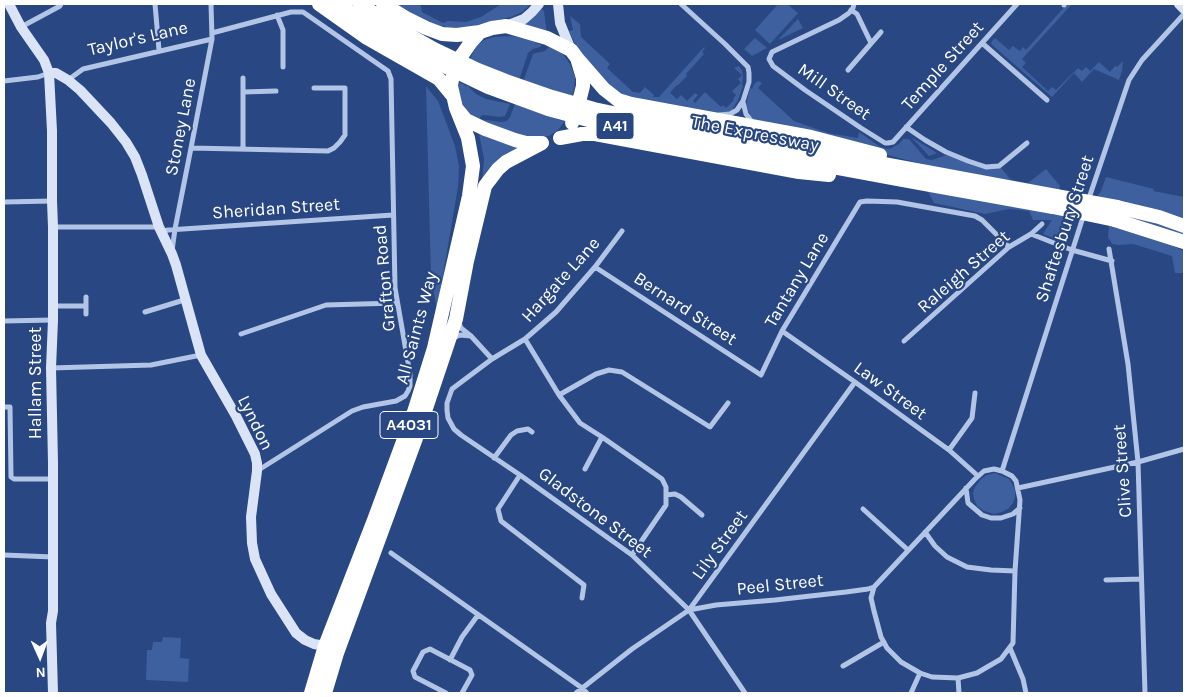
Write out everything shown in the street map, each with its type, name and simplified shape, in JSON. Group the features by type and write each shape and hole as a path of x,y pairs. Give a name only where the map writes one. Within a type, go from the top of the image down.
{"highway":[{"path":"319,4 367,38 439,79 455,102"},
{"name":"The Expressway","path":"339,4 413,51 488,88 548,109 592,121 649,133 924,176 954,177 1054,201"},
{"name":"The Expressway","path":"360,4 434,49 506,82 552,98 641,119 1116,214 1159,217 1184,226"},
{"path":"383,4 406,18 442,34 456,35 506,26 547,38 574,54 583,78 583,86 569,130 560,138"},
{"name":"A4031","path":"480,32 462,55 452,79 451,86 455,102 466,120 485,129 526,143 542,143 560,138"},
{"name":"A41","path":"574,54 604,89 618,100 811,137 867,152 924,176"},
{"name":"All Saints Way","path":"311,693 325,646 414,412 434,348 469,196 473,166 468,138 455,102"},
{"name":"A41","path":"560,138 595,134 799,172 880,181 924,176"},
{"name":"All Saints Way","path":"325,693 338,650 450,340 485,186 506,162 542,143"},
{"name":"The Expressway","path":"1116,214 1184,242"},
{"path":"325,646 338,650"}],"street":[{"path":"9,4 20,27 44,60 49,73"},
{"path":"20,27 61,4"},
{"path":"155,4 159,50"},
{"name":"Stoney Lane","path":"172,254 175,229 212,36 211,4"},
{"path":"506,26 524,19 539,4"},
{"path":"558,4 560,23 574,54"},
{"path":"682,4 748,67 749,73 749,82 743,101 737,110 730,114 696,116"},
{"path":"854,4 852,10 857,14 872,43"},
{"name":"Temple Street","path":"888,143 892,142 906,128 1018,4"},
{"path":"1179,4 1184,9"},
{"name":"Mill Street","path":"852,10 839,20 772,52 769,59 773,66 805,90 861,128 888,143"},
{"name":"Taylor's Lane","path":"50,94 83,69 212,36 277,15 297,11 303,12 388,71 391,79"},
{"name":"Shaftesbury Street","path":"1002,471 1128,80 1142,60 1184,14"},
{"path":"275,63 283,65 283,30 277,15"},
{"path":"848,70 881,32"},
{"path":"982,43 1047,100"},
{"path":"4,81 38,77 49,73 56,73 68,80"},
{"name":"Hallam Street","path":"49,73 53,227 51,368 53,479 53,611 51,623 53,693"},
{"path":"243,149 244,78"},
{"name":"Grafton Road","path":"257,472 352,411 396,401 405,396 410,386 410,374 395,288 391,79"},
{"name":"Lyndon","path":"68,80 111,122 135,157 160,230 172,254 201,355 236,416 255,454 257,472 251,517 255,559 271,594 296,633 305,640 325,646"},
{"path":"191,148 328,151 334,148 345,135 345,88 314,88"},
{"path":"243,92 276,91"},
{"path":"743,101 746,114 752,122 763,128"},
{"path":"906,128 946,152 986,167 999,166 1027,143"},
{"name":"Tantany Lane","path":"761,375 781,332 860,202 867,200 897,202 975,216 982,220 1009,247"},
{"path":"4,202 52,201"},
{"name":"Sheridan Street","path":"53,227 168,230 393,215"},
{"name":"Raleigh Street","path":"904,341 1009,247 1031,234 1042,224"},
{"name":"Hargate Lane","path":"492,359 525,339 556,312 595,267 622,231"},
{"path":"1031,234 1072,250 1112,261"},
{"name":"Clive Street","path":"1109,249 1128,364 1138,462 1145,693"},
{"name":"Bernard Street","path":"595,267 761,375"},
{"path":"86,297 86,314"},
{"path":"145,312 184,300"},
{"path":"241,334 326,305 397,303"},
{"path":"53,306 86,306"},
{"path":"456,319 461,328 472,336 492,359"},
{"path":"4,321 53,320"},
{"name":"Law Street","path":"781,332 855,382 949,450 978,476"},
{"path":"450,340 460,335 472,336"},
{"path":"525,339 559,395 580,423 662,478 666,486 666,505 632,555"},
{"path":"51,368 151,365 201,355"},
{"name":"Gladstone Street","path":"492,359 452,390 447,402 447,410 448,418 454,429 632,555 689,610 745,693"},
{"path":"559,395 596,374 609,370 622,372 710,427 728,403"},
{"name":"Lily Street","path":"576,693 632,649 689,610 855,382"},
{"path":"949,450 972,418 975,393"},
{"path":"4,407 10,407 7,424 11,477 14,479 53,479"},
{"path":"494,458 511,435 517,431 528,429 532,432"},
{"path":"585,469 602,437"},
{"path":"1018,488 1184,450"},
{"path":"994,469 1002,471 1012,476 1016,481 1020,500 1015,571 1013,643 1001,659 978,673 958,678 932,677 920,673 901,662 881,637 872,598 874,587 978,476 984,471 994,469"},
{"path":"520,474 498,510 501,521 584,585 582,598"},
{"path":"966,488 968,503 982,515 990,518 1001,518 1012,514 1020,508"},
{"path":"666,495 675,494 681,497 702,514"},
{"path":"863,509 908,550"},
{"path":"925,532 935,546 947,556 967,567 1015,571"},
{"path":"391,553 587,693"},
{"path":"4,555 53,557"},
{"path":"1106,580 1141,578"},
{"name":"Peel Street","path":"689,610 716,605 775,600 874,587"},
{"path":"450,660 462,637 478,615"},
{"path":"843,666 884,642"},
{"path":"1010,648 1023,679 1026,693"},
{"path":"446,693 415,677 413,671 423,652 430,649 470,670 472,675 462,693"},
{"path":"911,693 920,673"},
{"path":"958,678 959,693"}],"shaded area":[{"path":"395,4 418,4 421,6 422,12 443,23 448,21 466,22 481,17 501,4 531,4 522,12 511,17 471,27 456,28 439,26 419,18"},
{"path":"778,4 787,4 798,13 770,44 755,30"},
{"path":"1067,4 1072,4 1022,59 1026,63 1022,67 1048,91 1052,87 1056,90 1078,68 1082,71 1086,67 1090,71 1099,62 1110,72 1123,61 1122,71 1119,80 1094,69 1082,82 1074,73 1052,97 991,44 995,38 1009,50 1013,46 1020,51 1023,47 1026,50"},
{"path":"541,9 544,11 547,34 521,25 534,17"},
{"path":"570,16 580,24 581,37 610,64 607,68 633,92 640,93 645,87 654,95 653,97 659,97 704,47 702,52 704,54 686,74 687,76 670,93 677,99 681,95 687,101 695,93 698,95 693,101 695,103 705,92 721,107 723,105 726,108 736,95 732,91 741,83 738,79 742,75 734,68 739,66 743,76 743,86 738,100 732,110 720,113 666,103 650,105 614,92 574,42 569,31 573,30"},
{"path":"798,19 803,28 778,40"},
{"path":"512,36 542,45 528,53 519,80 470,59 476,47 484,40 494,37"},
{"path":"755,38 767,48 752,56 744,49"},
{"path":"549,47 562,53 570,64 575,77 572,96 523,82 533,54 545,51"},
{"path":"758,81 762,83 758,88 794,121 828,133 858,138 859,132 879,146 887,149 900,143 903,139 909,139 926,159 932,160 946,155 993,169 1001,168 1011,180 1028,183 1046,169 1060,186 1059,190 935,167 756,122 750,115 746,105 750,88 752,89"},
{"path":"459,83 464,84 466,87 467,85 476,94 486,99 510,104 505,116 483,115 479,120 473,117 463,107"},
{"path":"426,86 438,101 455,146 459,166 458,187 437,310 431,278"},
{"path":"515,104 565,121 558,130 549,136 542,137 528,137 484,122 485,120 507,121"},
{"path":"479,134 524,149 482,180 484,159"},
{"path":"911,137 937,153 929,156"},
{"path":"1106,177 1154,189 1153,191 1184,197 1184,219 1097,197"},
{"path":"927,190 1074,217 1066,243 1043,234 1052,220 1033,220 1029,211 1009,209 985,214 934,203"},
{"path":"1117,211 1184,231 1184,239 1116,216"},
{"path":"1109,225 1164,242 1184,251 1184,273 1175,273 1172,256 1133,244 1112,244 1108,237"},
{"path":"995,473 1009,479 1015,490 1015,497 1009,508 994,514 984,511 977,506 973,493 981,479"},
{"path":"163,637 181,638 180,658 189,659 188,682 146,680 147,650 152,650 153,642 162,642"}]}
